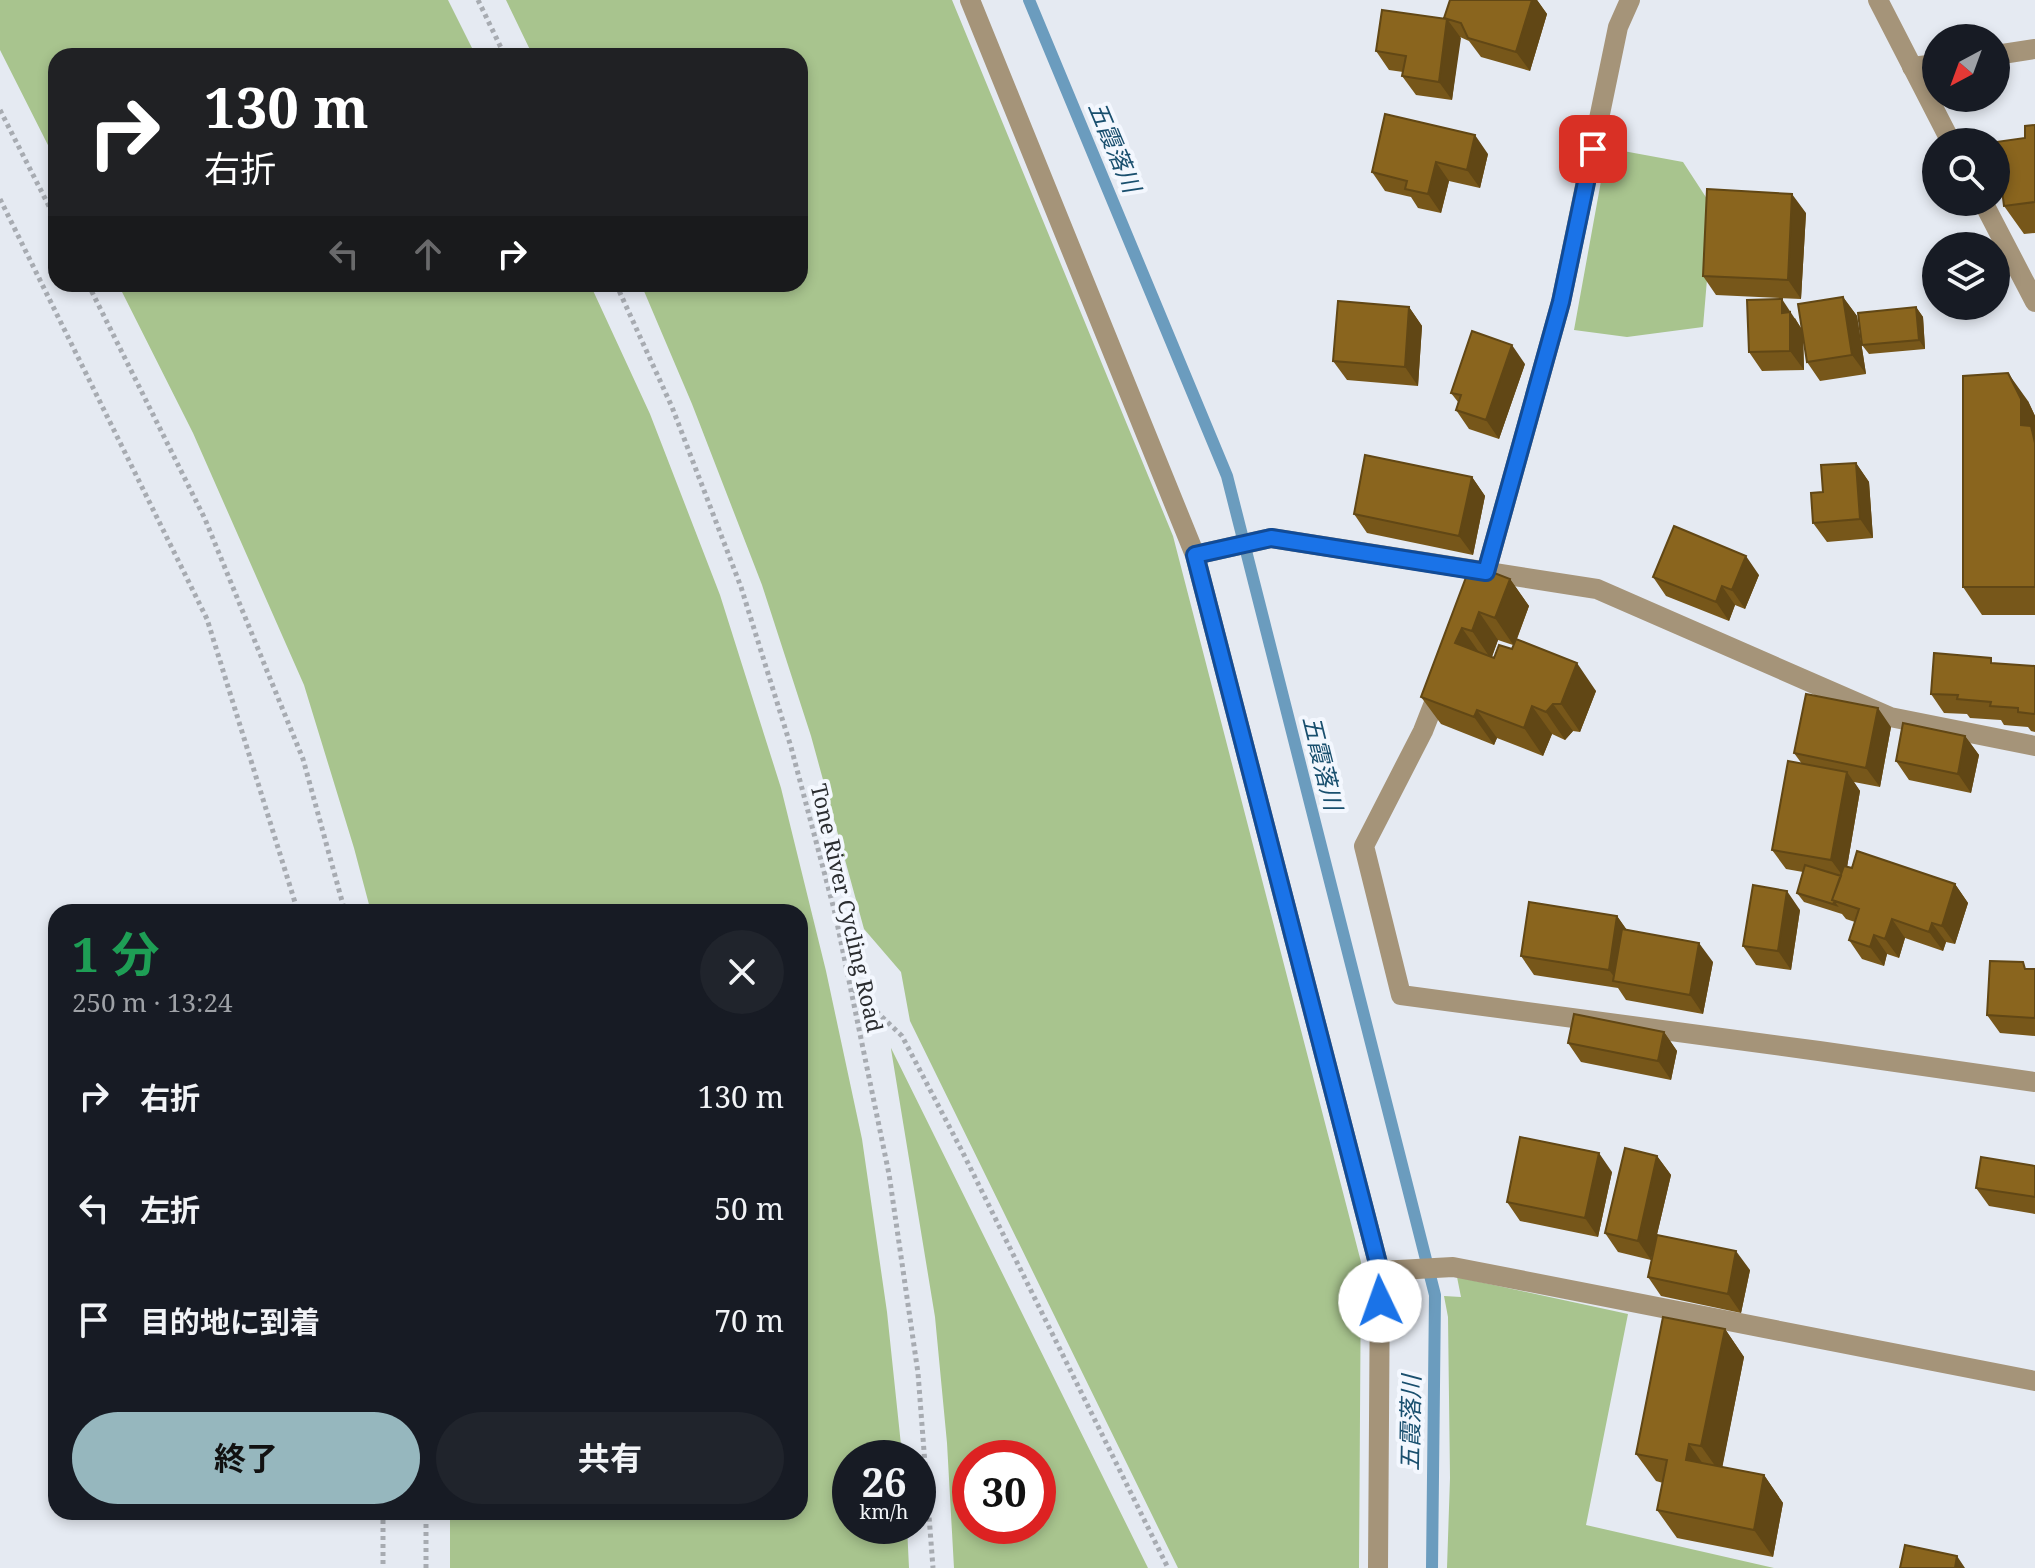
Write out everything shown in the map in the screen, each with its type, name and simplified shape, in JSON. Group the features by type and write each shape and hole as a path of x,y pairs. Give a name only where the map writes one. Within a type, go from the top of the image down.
{"street":[{"path":"970,0 1195,555 1390,1270 1378,1568"},
{"path":"1468,615 1486,572 1561,302 1618,27 1630,0"},
{"path":"1878,0 1944,128"},
{"path":"2010,53 2035,49"},
{"path":"1912,67 1922,66"},
{"path":"1990,216 2035,302"},
{"path":"1195,555 1271,538 1597,589 1890,717 2035,746"},
{"path":"1446,673 1423,731 1364,846 1401,995 2035,1082"},
{"path":"1390,1270 1453,1267 2035,1381"}],"path":[{"path":"478,0 501,48"},
{"path":"0,110 48,204"},
{"path":"0,199 207,619 296,904"},
{"path":"92,292 205,519 303,759 343,904"},
{"name":"Tone River Cycling Road","path":"620,292 672,407 741,587 791,747 835,913 889,1174 918,1373 933,1568"},
{"path":"851,987 902,1036 1168,1568"},
{"path":"383,1520 383,1568"},
{"path":"426,1520 426,1568"}],"green space":[{"path":"0,0 448,0 472,48 48,48 48,145 0,50"},
{"path":"506,0 952,0 1173,536 1361,1262 1359,1568 1178,1568 910,1021 901,972 864,929 811,736 762,585 692,404 644,292 808,292 808,48 529,48"},
{"path":"1607,148 1683,162 1713,208 1703,327 1627,337 1574,330"},
{"path":"122,292 594,292 650,414 720,595 781,788 826,971 862,1139 887,1312 900,1440 832,1440 832,1544 908,1544 909,1568 450,1568 450,1520 808,1520 808,904 369,904 304,685 193,433"},
{"path":"891,1048 1148,1568 954,1568 953,1544 1056,1544 1056,1440 952,1440 952,1532 935,1317"},
{"path":"1457,1277 1628,1314 1586,1525 1774,1568 1447,1568 1450,1478 1448,1317 1444,1296 1461,1297"}],"building":[{"path":"1450,0 1532,0 1516,52 1468,38 1461,23 1444,18"},
{"path":"1382,10 1447,19 1439,82 1402,76 1406,56 1376,51"},
{"path":"1385,114 1475,135 1467,170 1436,162 1428,194 1405,189 1407,181 1372,172"},
{"path":"2035,125 2035,202 2010,205 2010,140 2025,138 2025,126"},
{"path":"1707,189 1792,194 1788,280 1703,276"},
{"path":"1843,297 1852,355 1807,362 1798,304"},
{"path":"1782,299 1782,313 1790,312 1790,351 1749,352 1747,300"},
{"path":"1338,301 1409,307 1405,367 1333,361"},
{"path":"1916,307 1919,340 1862,345 1858,313"},
{"path":"1472,331 1512,345 1486,420 1456,410 1461,395 1451,393"},
{"path":"2008,373 2021,399 2021,425 2031,426 2035,443 2035,587 1963,587 1963,376"},
{"path":"1365,455 1472,477 1459,536 1354,514"},
{"path":"1856,463 1860,519 1813,523 1811,493 1823,492 1821,465"},
{"path":"1674,526 1746,556 1732,590 1722,586 1716,602 1653,577"},
{"path":"1471,564 1510,579 1495,618 1479,612 1472,631 1462,628 1455,643 1494,658 1499,645 1512,649 1516,639 1577,663 1561,704 1553,704 1546,712 1532,706 1524,728 1477,710 1474,717 1421,697"},
{"path":"1934,653 1991,658 1991,663 2035,666 2035,714 2018,712 2018,708 1990,706 1991,702 1957,699 1958,695 1931,694"},
{"path":"1806,694 1878,708 1866,768 1794,753"},
{"path":"1903,723 1965,736 1958,774 1896,761"},
{"path":"1788,761 1847,772 1831,860 1772,850"},
{"path":"1857,851 1955,884 1942,926 1932,923 1929,932 1892,919 1885,939 1874,935 1870,947 1849,940 1859,909 1832,900 1844,866 1852,868"},
{"path":"1805,865 1841,876 1832,900 1836,905 1797,893"},
{"path":"1753,885 1787,891 1778,951 1743,946"},
{"path":"1529,902 1617,916 1609,970 1521,956"},
{"path":"1622,929 1699,943 1690,995 1613,981"},
{"path":"1990,961 2023,962 2025,969 2035,969 2035,1018 1987,1015"},
{"path":"1574,1014 1664,1032 1658,1061 1568,1043"},
{"path":"1520,1137 1599,1153 1585,1218 1507,1202"},
{"path":"1625,1148 1657,1156 1638,1241 1605,1233"},
{"path":"1981,1157 2035,1166 2035,1197 1976,1188"},
{"path":"1657,1235 1736,1251 1728,1294 1648,1277"},
{"path":"1663,1317 1725,1329 1701,1446 1689,1444 1686,1460 1764,1475 1754,1530 1657,1510 1667,1460 1636,1454"},
{"path":"1905,1545 1957,1556 1955,1568 1900,1568"}],"waterway":[{"name":"五霞落川","path":"1029,0 1227,476 1435,1295 1432,1568"}],"route":[{"path":"1380,1301 1380,1271 1195,555 1271,538 1486,572 1561,302 1593,149"}]}
